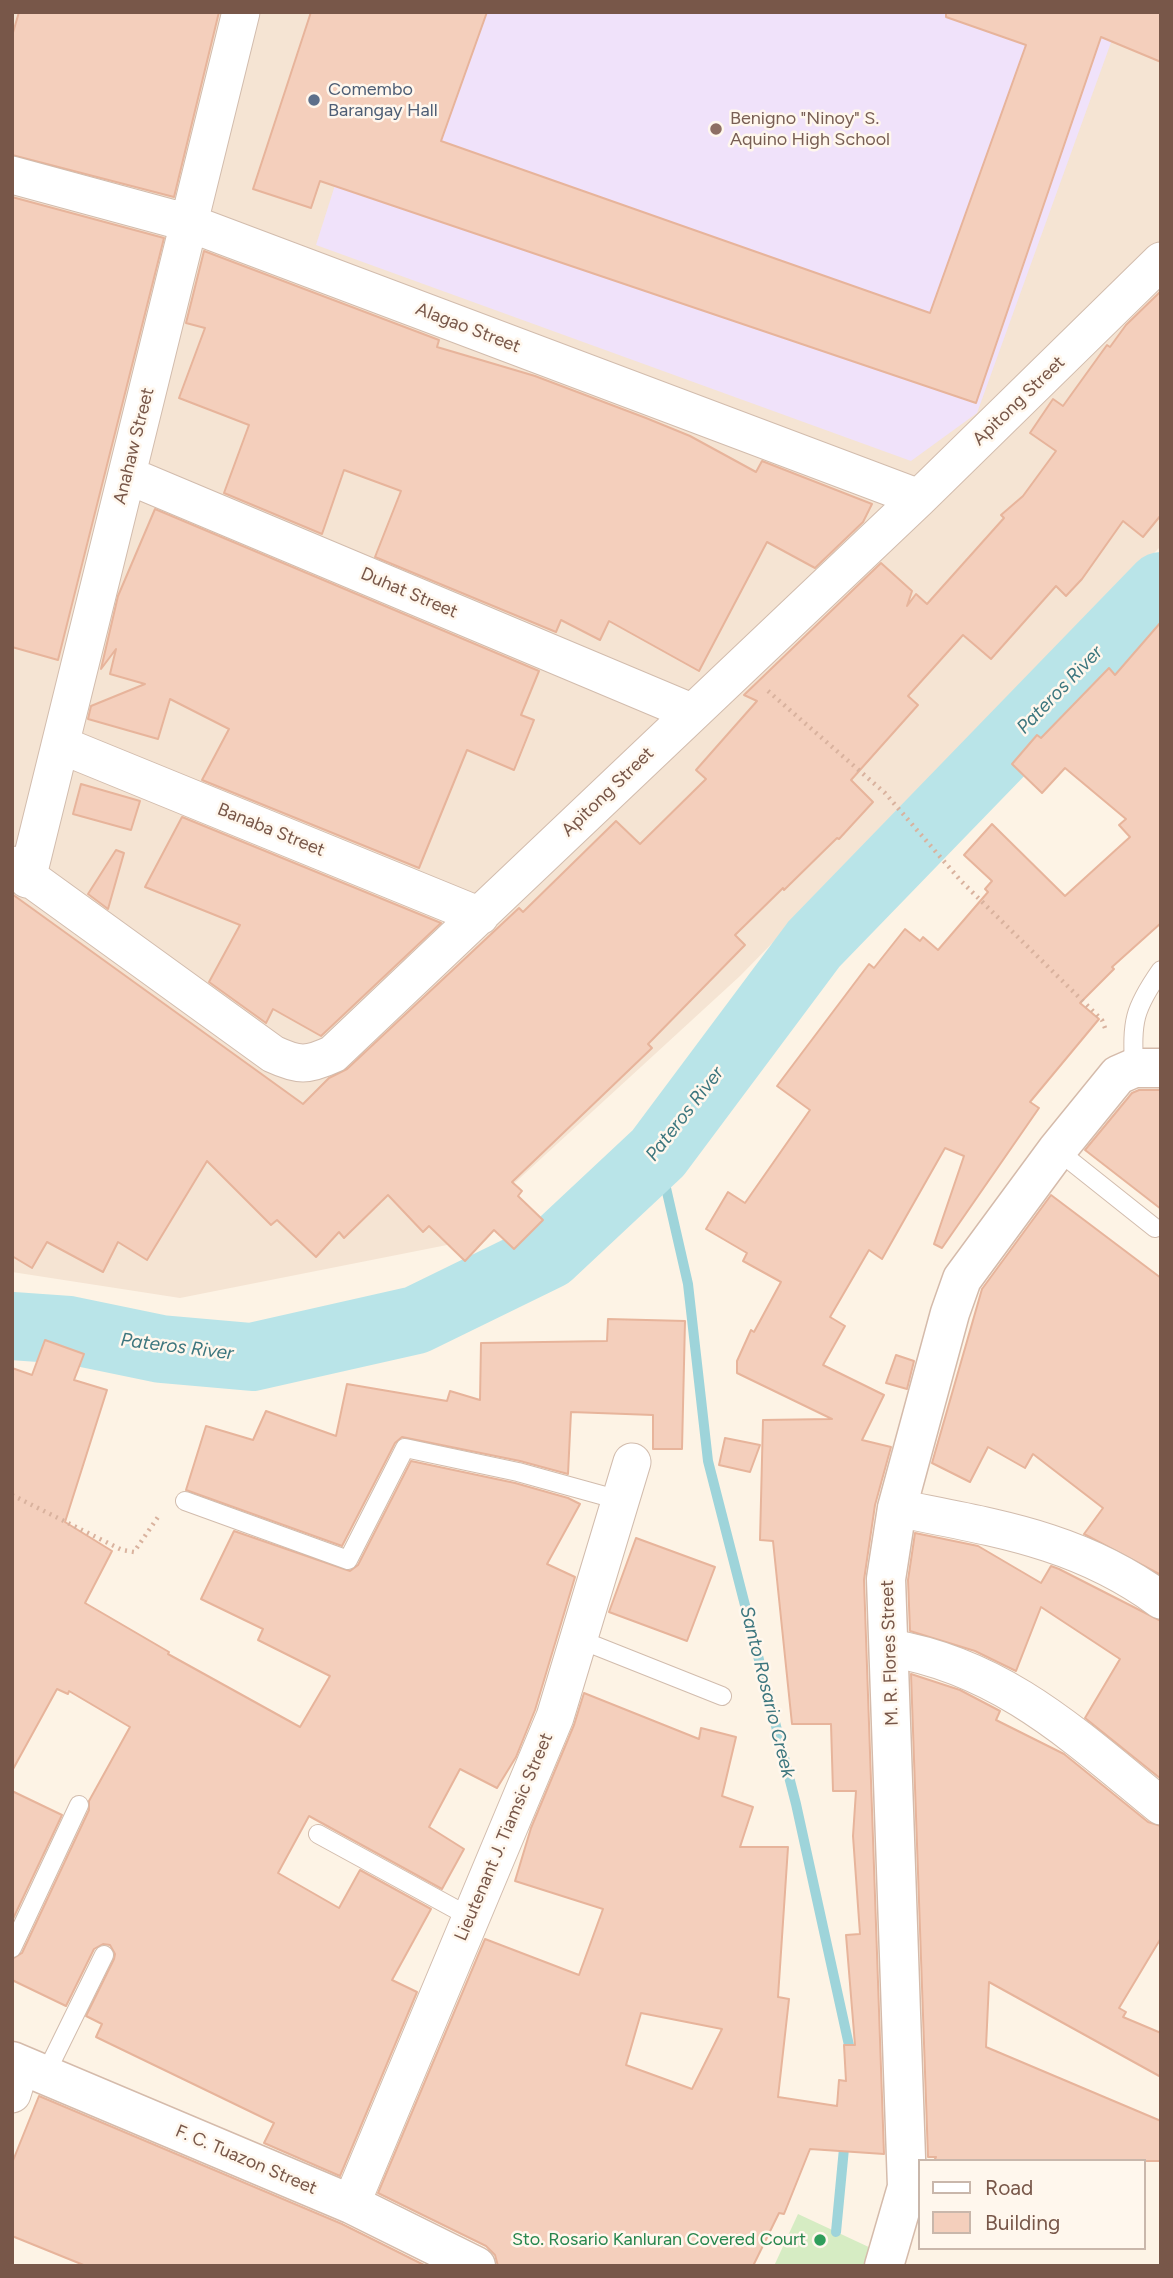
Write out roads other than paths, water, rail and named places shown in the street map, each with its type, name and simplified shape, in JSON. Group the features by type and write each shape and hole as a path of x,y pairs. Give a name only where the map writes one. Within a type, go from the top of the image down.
{"street":[{"name":"Anahaw Street","path":"20,872 61,745 241,12"},
{"name":"Alagao Street","path":"12,175 189,223 919,498"},
{"name":"Apitong Street","path":"20,872 273,1054 295,1065 316,1062 333,1054 919,498 1161,261"},
{"name":"Duhat Street","path":"127,475 691,712"},
{"name":"Banaba Street","path":"61,745 480,916"},
{"name":"M. R. Flores Street","path":"884,2266 907,2186 886,1579 897,1508 950,1313 962,1279 1057,1150 1138,1071"},
{"name":"Lieutenant J. Tiamsic Street","path":"351,2204 555,1717 576,1638 622,1501 632,1462"},
{"path":"897,1508 1036,1538 1078,1551 1134,1580 1161,1600"},
{"path":"890,1648 928,1654 994,1680 1046,1711 1161,1806"},
{"name":"F. C. Tuazon Street","path":"23,2074 351,2204 476,2266"}],"lane":[{"path":"1138,1071 1132,1025 1142,998 1161,970"},
{"path":"1057,1150 1155,1228"},
{"path":"185,1501 348,1560 405,1448 518,1472 622,1501"},
{"path":"576,1638 722,1696"},
{"path":"12,1948 79,1805"},
{"path":"318,1834 470,1917"},
{"path":"23,2074 104,1955"}],"waterway":[{"name":"Pateros River","path":"12,1326 69,1330 161,1349 252,1357 416,1320 549,1255 658,1153 814,944 1161,586"},
{"name":"Santo Rosario Creek","path":"658,1153 688,1284 708,1461 796,1804 852,2059"},
{"name":"Santo Rosario Creek","path":"836,2232 845,2138"}],"place":[{"name":"Comembo Barangay Hall","path":"314,100"},
{"name":"Benigno \"Ninoy\" S. Aquino High School","path":"716,129"},
{"name":"Sto. Rosario Kanluran Covered Court","path":"820,2240"}]}
